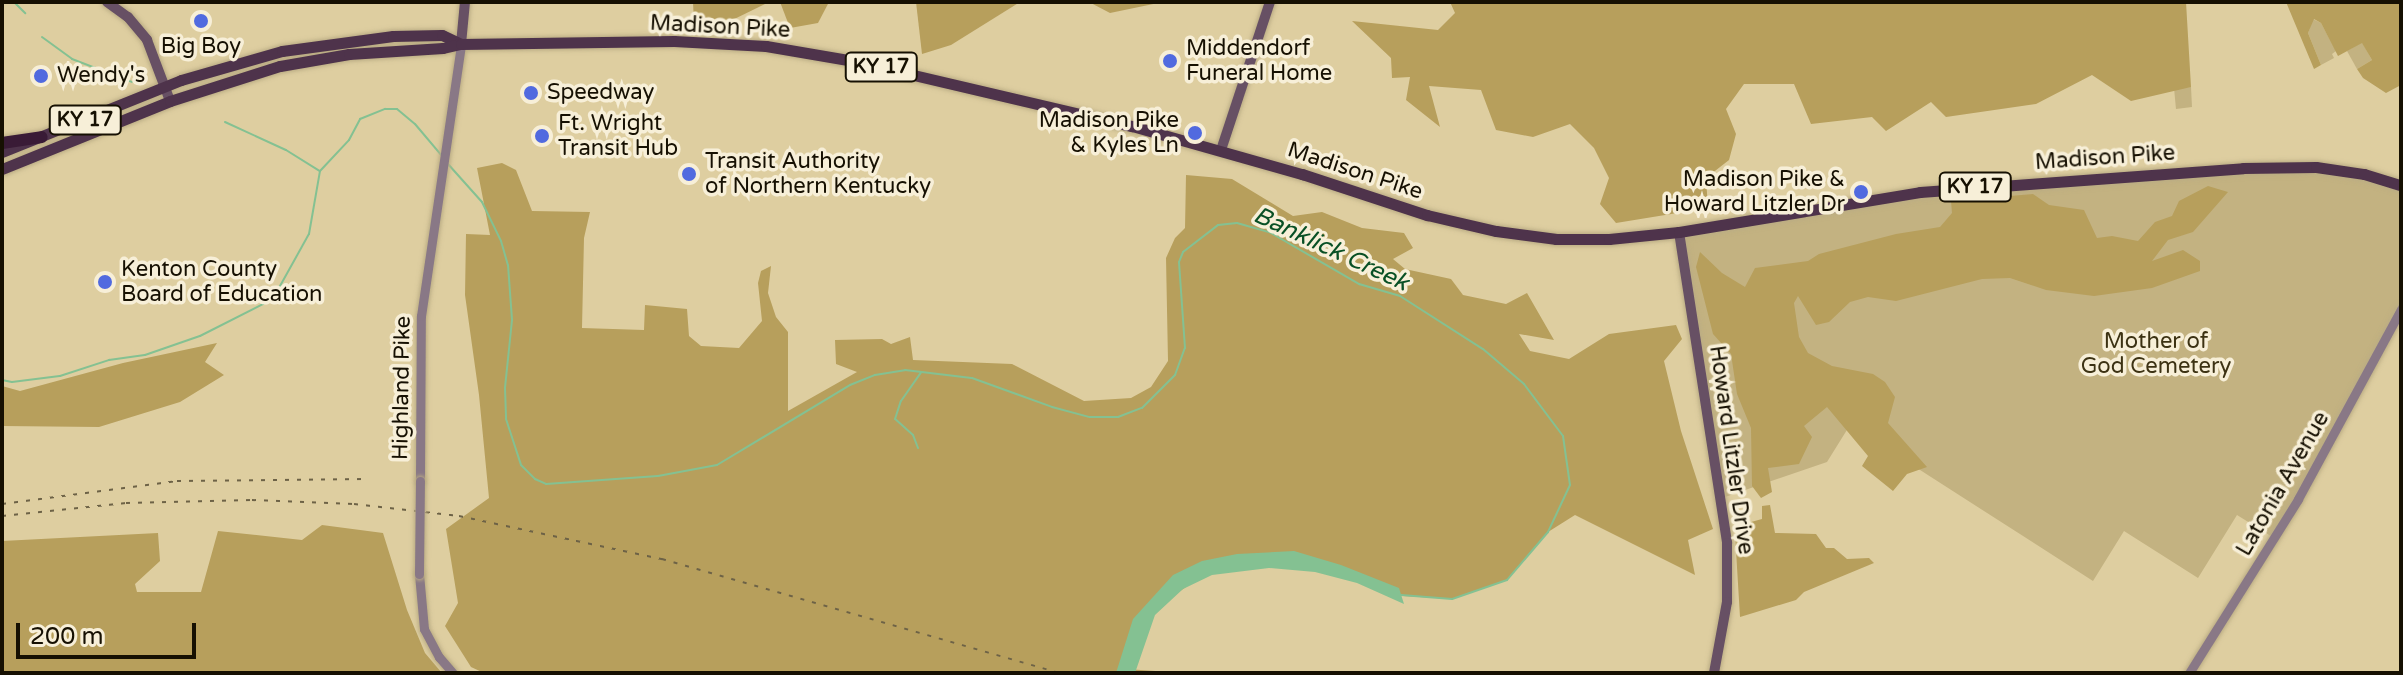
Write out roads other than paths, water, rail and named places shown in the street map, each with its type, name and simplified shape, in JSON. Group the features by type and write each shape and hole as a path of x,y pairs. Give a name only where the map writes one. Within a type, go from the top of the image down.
{"highway":[{"path":"2,143 42,137"}],"main road":[{"path":"107,2 135,25 155,55 170,101"},
{"name":"Highland Pike","path":"461,44 465,2"},
{"path":"1221,150 1270,2"},
{"name":"Madison Pike","path":"2,152 167,86 246,60 335,41 442,35 461,44"},
{"name":"Madison Pike","path":"2,169 170,101 280,66 349,54 461,44 674,41 775,47 854,61 1026,100 1221,150 1427,215 1496,231 1587,240 1679,232 1920,192 2243,168 2316,167 2364,174 2401,185"},
{"name":"Howard Litzler Drive","path":"1679,232 1727,543 1727,602 1714,673"}],"street":[{"name":"Highland Pike","path":"453,673 439,657 424,629 419,574 419,348 461,44"},
{"name":"Latonia Avenue","path":"2189,673 2298,499 2401,309"}],"waterway":[{"path":"14,2 25,13"},
{"path":"42,37 72,59 132,82"},
{"name":"Banklick Creek","path":"2,380 12,382 60,376 109,360 145,355 200,336 263,304 275,295 309,234 320,171 349,140 360,119 385,109 397,109 415,124 442,156"},
{"path":"225,122 286,150 319,171"},
{"name":"Banklick Creek","path":"448,164 482,202 501,241 508,265 512,320 505,388 506,419 521,465 535,479 546,484 658,476 717,465 850,385 875,375 905,370 972,378 1052,407 1090,417 1118,417 1142,408 1175,375 1185,348 1179,262 1183,252 1218,225 1237,223 1271,233 1359,284 1400,296 1483,349 1524,384 1563,436 1570,485 1548,532 1507,580 1452,599 1401,595"},
{"path":"918,448 913,435 895,419 901,401 921,372"}],"railway":[{"path":"2,504 177,481 366,479"},
{"path":"2,516 126,503 252,500 354,504 459,516 662,559 1059,673"}],"place":[{"name":"Big Boy","path":"201,21"},
{"name":"Middendorf Funeral Home","path":"1170,61"},
{"name":"Wendy's","path":"41,76"},
{"name":"Speedway","path":"531,93"},
{"name":"Madison Pike & Kyles Ln","path":"1195,133"},
{"name":"Ft. Wright Transit Hub","path":"542,136"},
{"name":"Transit Authority of Northern Kentucky","path":"689,174"},
{"name":"Madison Pike & Howard Litzler Dr","path":"1861,192"},
{"name":"Kenton County Board of Education","path":"105,282"}],"park label":[{"name":"Mother of God Cemetery","path":"2156,354"}]}
